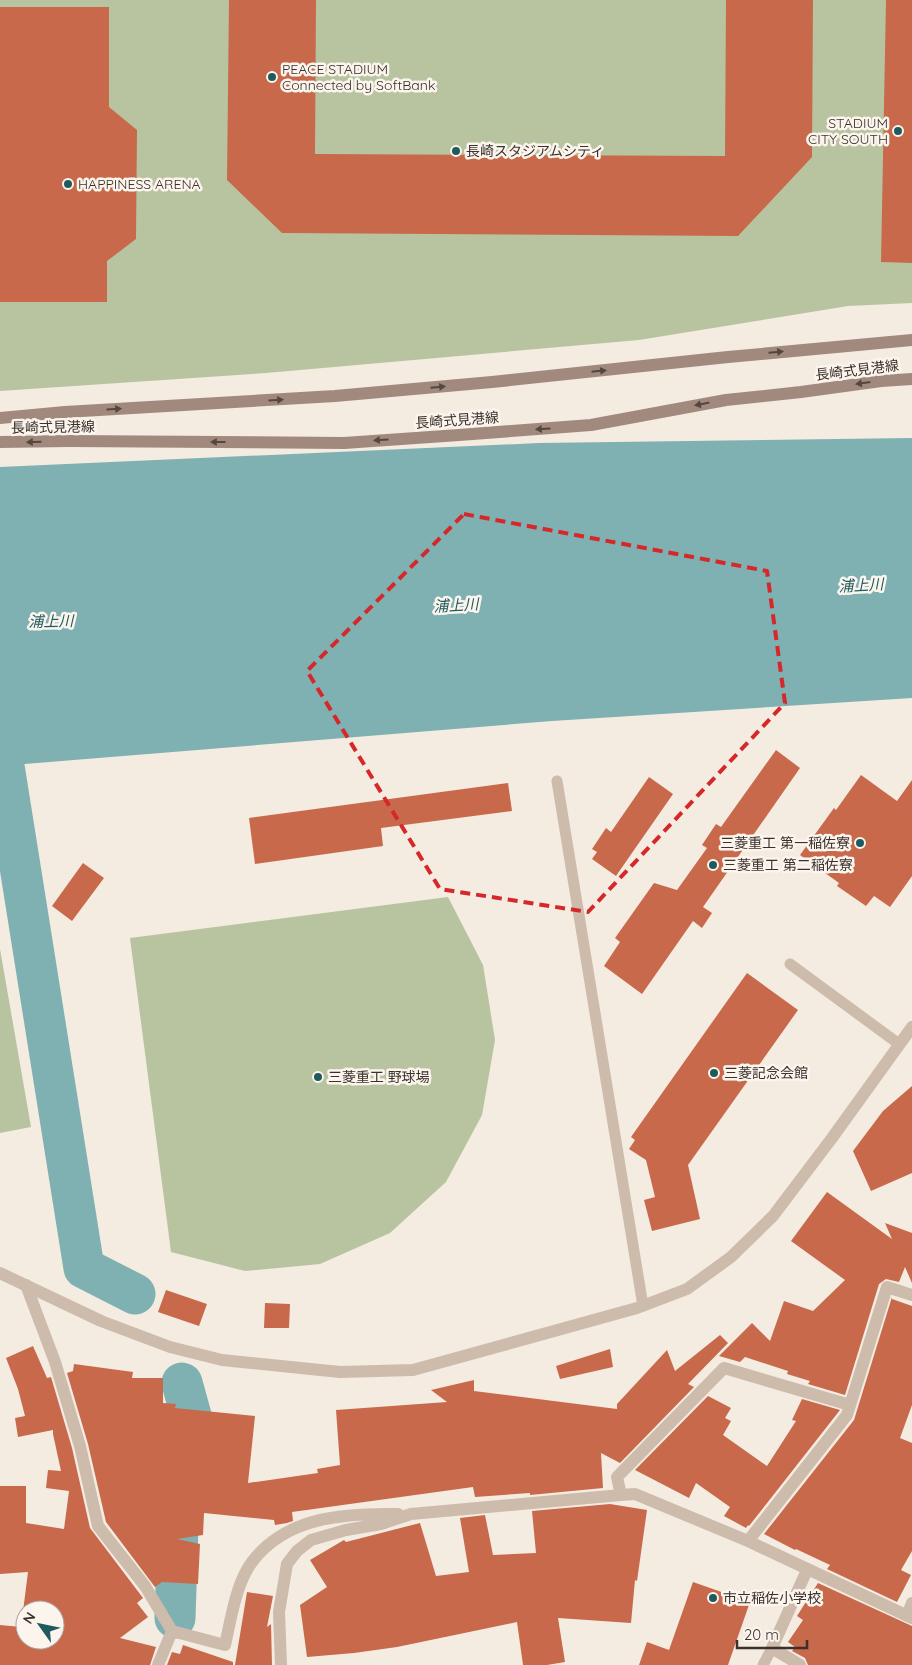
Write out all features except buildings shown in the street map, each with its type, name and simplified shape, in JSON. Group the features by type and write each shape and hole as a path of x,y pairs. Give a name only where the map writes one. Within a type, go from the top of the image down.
{"main road":[{"name":"長崎式見港線","path":"0,418 65,412 354,394 912,340"},
{"name":"長崎式見港線","path":"0,442 344,443 591,425 726,400 912,379"}],"street":[{"path":"0,1273 101,1321 170,1347 222,1360 340,1372 413,1370 643,1306 687,1289 731,1257 773,1216 912,1027"},
{"path":"26,1285 55,1362 78,1437 98,1526 145,1586 172,1631 225,1645 236,1600 252,1562 268,1545 306,1522 333,1517 411,1514 635,1494 748,1541 909,1617 912,1603"},
{"path":"748,1541 847,1415 887,1287 912,1294"},
{"path":"621,1495 617,1477 724,1368 850,1405"},
{"path":"281,1665 279,1612 287,1564 297,1551 311,1540 346,1530 381,1524 411,1514"},
{"path":"800,1665 772,1648 807,1570"},
{"path":"158,1665 172,1631"}],"lane":[{"path":"557,781 643,1306"},
{"path":"790,964 899,1044"},
{"path":"763,1665 772,1648"}],"highlighted area":[{"path":"464,514 767,571 785,703 588,912 440,889 307,671"}],"green space":[{"name":"長崎スタジアムシティ","path":"0,0 912,0 912,303 848,306 639,340 266,373 0,391"},
{"name":"三菱重工 野球場","path":"448,897 483,965 495,1040 482,1115 446,1182 390,1233 320,1264 245,1271 171,1252 130,938"},
{"path":"0,949 31,1127 0,1133"}],"water":[{"name":"浦上川","path":"912,438 912,698 552,721 0,766 0,467 539,443"}],"waterway":[{"path":"4,766 84,1268 135,1294"},
{"path":"182,1383 193,1423 185,1464"},
{"path":"175,1618 178,1525"}],"place":[{"name":"PEACE STADIUM Connected by SoftBank","path":"272,77"},
{"name":"STADIUM CITY SOUTH","path":"898,131"},
{"name":"長崎スタジアムシティ","path":"456,151"},
{"name":"HAPPINESS ARENA","path":"68,184"},
{"name":"三菱重工 第一稲佐寮","path":"860,843"},
{"name":"三菱重工 第二稲佐寮","path":"713,865"},
{"name":"三菱記念会館","path":"714,1073"},
{"name":"三菱重工 野球場","path":"318,1077"},
{"name":"市立稲佐小学校","path":"713,1598"}]}
